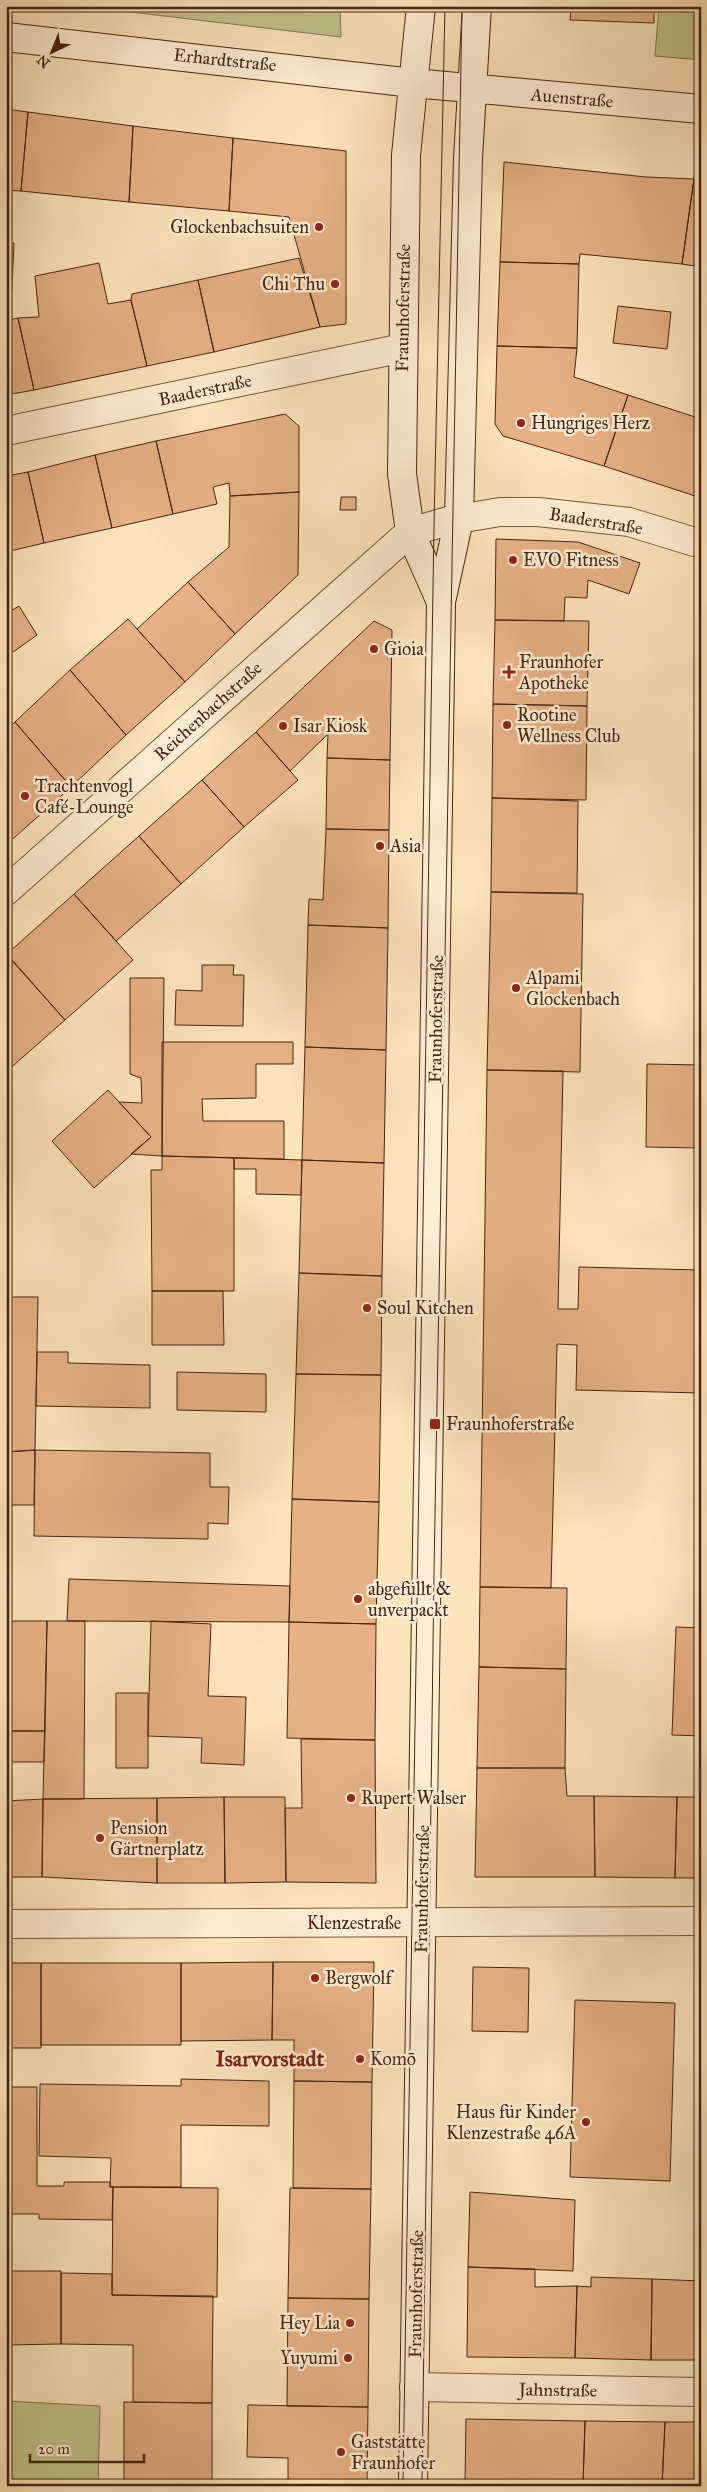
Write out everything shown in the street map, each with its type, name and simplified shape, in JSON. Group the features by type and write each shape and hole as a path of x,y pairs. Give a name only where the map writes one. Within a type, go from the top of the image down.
{"main road":[{"name":"Fraunhoferstraße","path":"421,6 406,155 402,474 410,532 441,602"},
{"name":"Fraunhoferstraße","path":"413,2486 441,602 459,519 468,158 477,6"},
{"name":"Erhardtstraße","path":"6,37 443,86"},
{"name":"Auenstraße","path":"443,86 701,110"},
{"name":"Baaderstraße","path":"6,432 403,348"},
{"name":"Baaderstraße","path":"459,519 500,512 538,512 629,522 701,544"},
{"path":"410,532 459,519"},
{"name":"Reichenbachstraße","path":"6,892 410,532"},
{"name":"Klenzestraße","path":"6,1924 701,1921"},
{"name":"Jahnstraße","path":"414,2387 701,2392"}],"green space":[{"path":"80,6 340,6 341,37"},
{"path":"659,6 701,6 701,60 655,56"},
{"path":"6,2401 100,2406 98,2486 6,2486"}],"building":[{"path":"571,6 654,6 654,23 570,20"},
{"path":"6,109 28,112 21,191 6,190"},
{"path":"28,112 133,126 129,202 21,191"},
{"path":"133,126 233,138 229,211 129,202"},
{"name":"Glockenbachsuiten","path":"233,138 346,151 346,324 320,327 289,217 229,211"},
{"path":"504,162 646,177 694,179 682,264 580,254 579,264 500,262"},
{"path":"694,179 701,180 701,267 682,264"},
{"path":"6,242 14,243 12,290 6,291"},
{"path":"299,258 320,327 214,352 198,280"},
{"path":"500,262 579,264 577,348 497,346"},
{"path":"99,263 108,304 131,300 147,366 34,390 18,318 39,317 35,276"},
{"path":"198,280 214,352 147,366 131,300 132,294"},
{"path":"618,306 671,312 667,349 613,343"},
{"path":"18,318 34,390 6,395 6,321"},
{"path":"497,346 577,348 574,377 628,395 604,466 503,436 495,424"},
{"path":"628,395 701,419 701,498 604,466"},
{"path":"285,414 299,426 299,492 230,496 229,483 213,487 217,504 173,514 156,441"},
{"path":"156,441 173,514 112,528 95,455"},
{"path":"95,455 112,528 44,543 28,472"},
{"path":"28,472 44,543 6,552 6,476"},
{"path":"299,492 298,575 235,634 188,582 229,547 230,496"},
{"path":"341,497 356,497 356,510 340,510"},
{"path":"496,539 578,542 640,563 629,594 588,580 587,598 565,597 564,621 495,620"},
{"path":"188,582 235,634 185,682 137,629"},
{"path":"19,606 37,635 6,657 6,614"},
{"path":"128,619 185,682 126,735 70,670"},
{"path":"495,620 589,621 587,706 493,704"},
{"path":"374,621 392,630 390,760 327,758 328,734 290,771 256,732"},
{"path":"70,670 126,735 71,787 15,722"},
{"path":"493,704 587,706 586,800 492,798"},
{"path":"15,722 71,787 6,845 6,730"},
{"path":"256,732 298,780 244,827 202,780"},
{"path":"327,758 390,760 389,830 326,829"},
{"path":"202,780 244,827 181,884 139,836"},
{"path":"492,798 578,801 577,893 491,892"},
{"path":"326,829 389,830 388,928 308,925 309,899 323,900"},
{"path":"139,836 181,884 116,941 74,894"},
{"path":"491,892 583,894 580,1072 487,1070"},
{"path":"74,894 133,960 65,1020 7,954"},
{"path":"308,925 388,928 386,1050 305,1047"},
{"path":"6,954 65,1020 6,1072"},
{"path":"202,965 234,965 233,975 244,975 243,1026 175,1025 176,990 202,991"},
{"path":"130,978 164,978 162,1156 131,1154 151,1137 119,1102 142,1103 141,1078 130,1074"},
{"path":"162,1042 293,1042 293,1064 256,1064 256,1098 202,1099 203,1121 284,1121 284,1159 162,1156"},
{"path":"305,1047 386,1050 384,1163 302,1160"},
{"path":"647,1064 701,1065 701,1148 646,1147"},
{"path":"487,1070 563,1071 558,1309 578,1309 579,1267 701,1270 701,1393 576,1390 577,1345 557,1344 551,1588 480,1587"},
{"path":"108,1090 151,1137 94,1188 52,1141"},
{"path":"162,1156 234,1158 234,1291 152,1291 151,1170 162,1170"},
{"path":"234,1158 302,1160 301,1195 256,1194 256,1169 234,1169"},
{"path":"302,1160 384,1163 382,1276 299,1273"},
{"path":"299,1273 382,1276 381,1375 296,1374"},
{"path":"152,1291 223,1291 224,1345 152,1345"},
{"path":"6,1297 38,1297 35,1450 6,1452"},
{"path":"37,1352 68,1352 68,1363 150,1365 150,1408 36,1406"},
{"path":"177,1372 266,1374 266,1412 177,1410"},
{"path":"296,1374 381,1375 379,1502 292,1499"},
{"path":"35,1450 34,1505 6,1505 6,1452"},
{"path":"35,1450 210,1453 210,1487 229,1487 228,1524 208,1523 208,1539 34,1536"},
{"path":"292,1499 379,1502 376,1624 289,1622"},
{"path":"69,1579 290,1586 289,1622 67,1621"},
{"path":"480,1587 567,1588 566,1669 479,1667"},
{"path":"6,1621 47,1621 45,1731 6,1731"},
{"path":"47,1621 85,1621 84,1799 43,1799"},
{"path":"151,1621 211,1624 208,1696 246,1697 244,1765 201,1763 202,1738 148,1736"},
{"path":"289,1622 376,1624 375,1740 287,1738"},
{"path":"676,1627 701,1628 701,1736 672,1735"},
{"path":"479,1667 566,1669 565,1768 477,1768"},
{"path":"116,1693 148,1693 148,1768 116,1768"},
{"path":"6,1731 45,1731 44,1762 6,1762"},
{"path":"301,1739 375,1740 376,1883 286,1882 285,1808 302,1808"},
{"path":"477,1768 565,1768 567,1796 594,1796 595,1877 475,1877"},
{"path":"594,1796 677,1797 675,1878 595,1877"},
{"path":"224,1797 225,1883 157,1883 157,1798"},
{"path":"224,1797 285,1797 286,1882 225,1883"},
{"path":"677,1797 701,1797 701,1878 675,1878"},
{"name":"Pension Gärtnerplatz","path":"157,1798 157,1883 42,1877 43,1799"},
{"path":"43,1799 42,1877 6,1877 6,1801"},
{"path":"273,1962 272,2040 181,2041 181,1963"},
{"path":"273,1962 374,1962 372,2082 294,2081 294,2040 272,2040"},
{"path":"6,1963 41,1963 41,2048 6,2048"},
{"path":"41,1963 181,1963 181,2045 41,2045"},
{"path":"473,1967 529,1968 528,2032 472,2031"},
{"path":"575,2000 675,2003 670,2181 570,2177"},
{"path":"181,2079 269,2081 269,2126 181,2125 181,2187 110,2187 111,2158 39,2156 40,2084 181,2086"},
{"path":"294,2081 372,2082 371,2189 293,2188"},
{"path":"6,2087 37,2087 37,2186 64,2186 64,2182 110,2182 110,2187 113,2187 112,2220 39,2219 39,2214 6,2214"},
{"path":"113,2187 218,2188 217,2297 112,2295"},
{"path":"290,2188 371,2189 369,2299 288,2298"},
{"path":"470,2192 575,2200 573,2271 468,2267"},
{"path":"468,2267 535,2269 535,2287 577,2286 575,2358 467,2357"},
{"path":"6,2271 61,2271 61,2344 6,2345"},
{"path":"61,2273 112,2274 112,2295 213,2296 212,2403 133,2402 133,2345 61,2344"},
{"path":"591,2277 652,2279 651,2360 575,2358 577,2286 591,2287"},
{"path":"652,2279 701,2281 701,2360 651,2360"},
{"path":"288,2298 369,2299 368,2407 287,2406"},
{"path":"124,2402 212,2403 212,2486 124,2486"},
{"path":"248,2405 368,2407 367,2486 288,2486 288,2458 247,2457"},
{"path":"466,2419 585,2421 583,2486 465,2486"},
{"path":"585,2421 665,2422 662,2486 583,2486"},
{"path":"665,2422 701,2422 701,2486 662,2486"}],"tram line":[{"path":"403,2486 434,525 445,6"},
{"path":"422,2486 434,1572 462,6"}],"place":[{"name":"Glockenbachsuiten","path":"319,227"},
{"name":"Chi Thu","path":"335,284"},
{"name":"Hungriges Herz","path":"521,423"},
{"name":"EVO Fitness","path":"513,560"},
{"name":"Gioia","path":"374,649"},
{"name":"Fraunhofer Apotheke","path":"509,672"},
{"name":"Rootine Wellness Club","path":"507,725"},
{"name":"Isar Kiosk","path":"283,726"},
{"name":"Trachtenvogl Café-Lounge","path":"25,796"},
{"name":"Asia","path":"380,846"},
{"name":"Alpami Glockenbach","path":"516,988"},
{"name":"Soul Kitchen","path":"367,1308"},
{"name":"Fraunhoferstraße","path":"435,1424"},
{"name":"abgefüllt & unverpackt","path":"358,1599"},
{"name":"Rupert Walser","path":"351,1798"},
{"name":"Pension Gärtnerplatz","path":"100,1838"},
{"name":"Bergwolf","path":"315,1978"},
{"name":"Komō","path":"360,2059"},
{"name":"Haus für Kinder Klenzestraße 46A","path":"586,2122"},
{"name":"Hey Lia","path":"350,2323"},
{"name":"Yuyumi","path":"348,2358"},
{"name":"Gaststätte Fraunhofer","path":"341,2452"}],"district":[{"name":"Isarvorstadt","path":"270,2058"}]}
